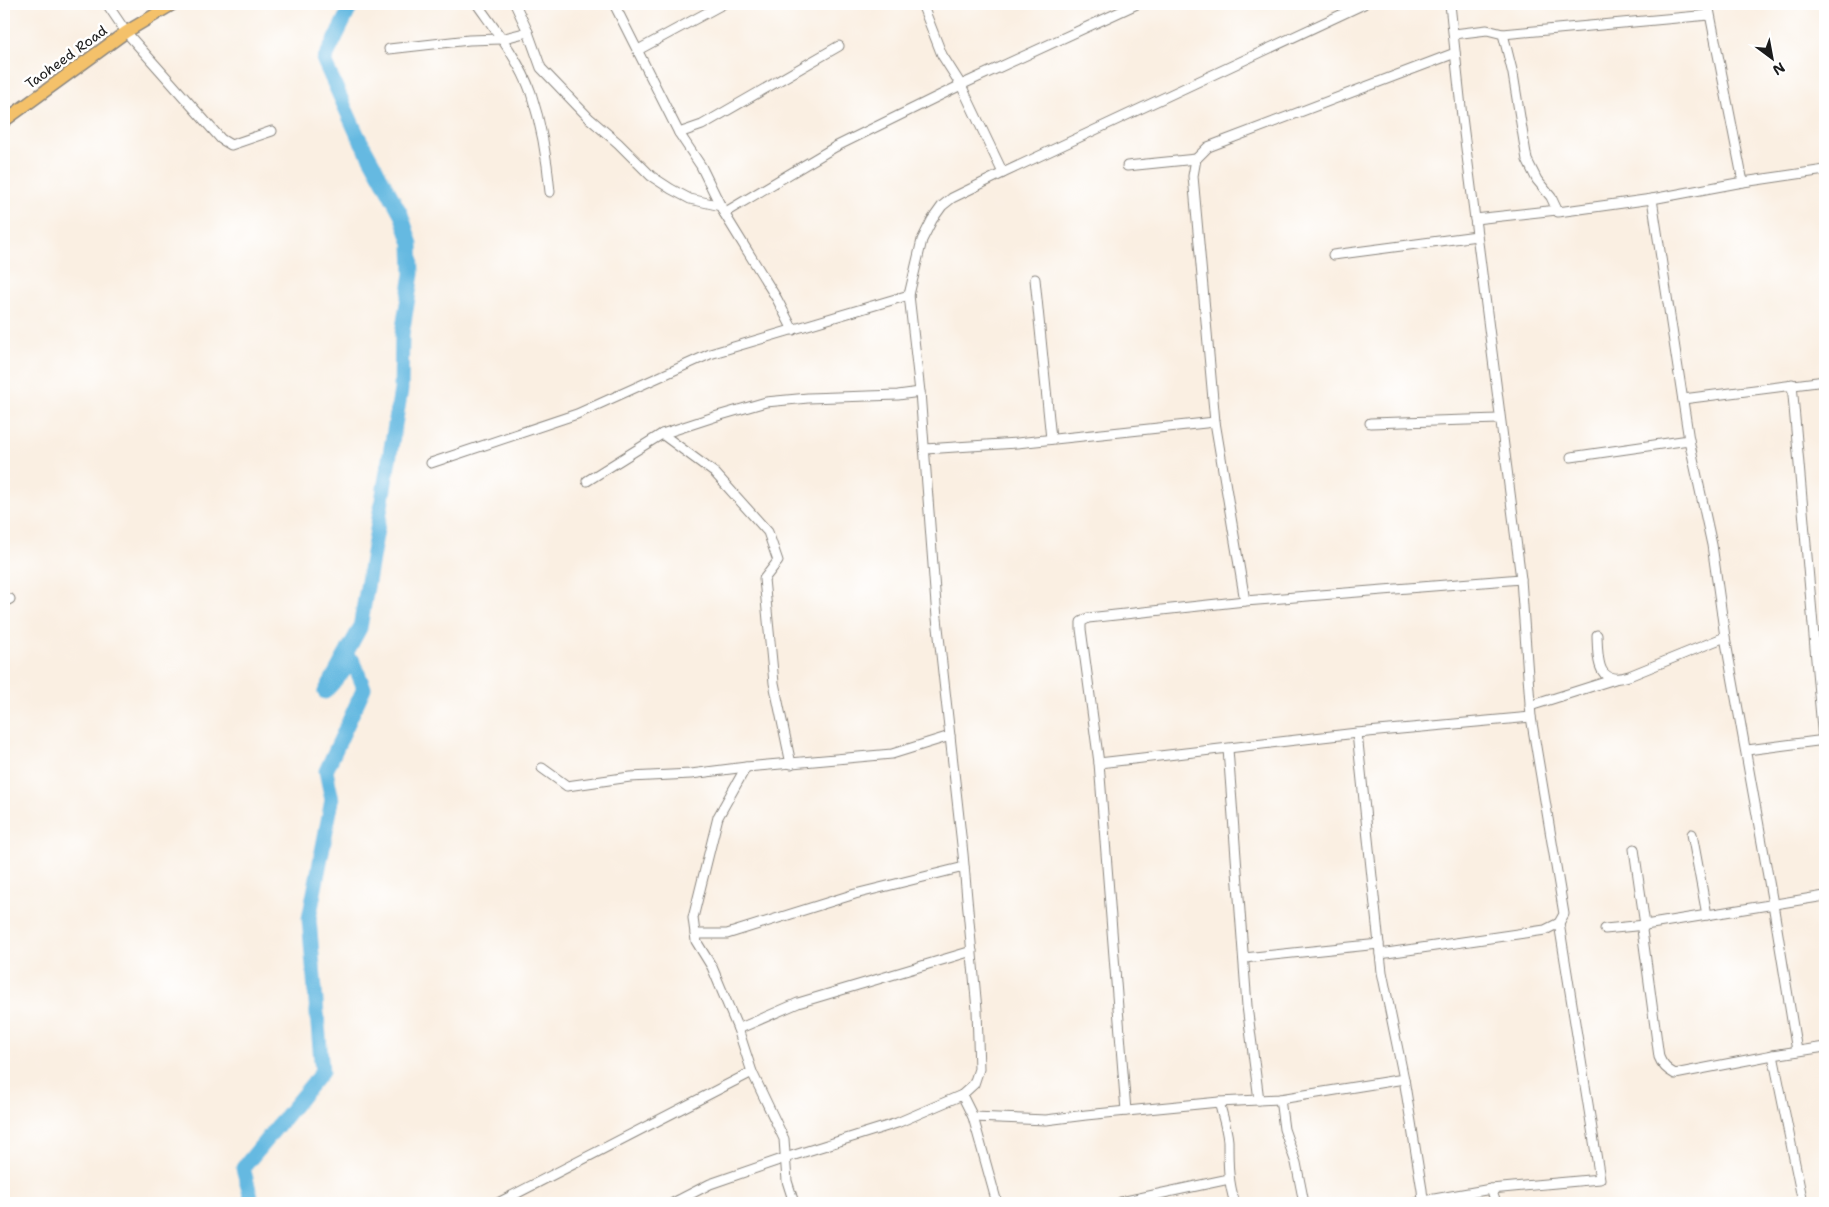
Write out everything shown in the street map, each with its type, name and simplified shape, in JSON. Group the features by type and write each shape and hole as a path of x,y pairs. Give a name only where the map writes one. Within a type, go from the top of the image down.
{"main road":[{"name":"Taoheed Road","path":"4,121 126,32 173,4"}],"street":[{"path":"107,4 126,32 221,140 231,145 272,131"},
{"path":"477,4 501,39 530,92 546,149 550,192"},
{"path":"515,4 538,60 545,72 590,119 618,143 651,176 690,199 723,209 835,147 961,85 1137,4"},
{"path":"614,4 679,133 701,166 723,209 777,299 793,330"},
{"path":"922,4 942,55 961,85 1003,173"},
{"path":"673,1203 710,1184 897,1122 962,1095 974,1084 979,1068 978,1010 937,618 920,392 909,295 922,240 932,220 942,206 952,198 1364,4"},
{"path":"1380,954 1545,930 1559,923 1564,914 1531,717 1521,579 1499,419 1496,379 1450,4"},
{"path":"1708,4 1743,182"},
{"path":"638,50 720,5"},
{"path":"1454,34 1487,30 1503,34 1709,15"},
{"path":"389,49 469,40 501,39 528,32"},
{"path":"1503,34 1513,74 1527,160 1537,180 1552,197 1557,210"},
{"path":"679,133 702,125 840,46"},
{"path":"1126,166 1196,159 1208,148 1455,53"},
{"path":"1196,159 1193,176 1215,422 1245,601"},
{"path":"1475,219 1557,210 1558,212 1652,199 1743,182 1825,170"},
{"path":"1652,199 1689,440 1712,545 1725,636 1747,750 1797,1051"},
{"path":"1333,255 1477,236"},
{"path":"1035,279 1051,439"},
{"path":"431,463 577,414 710,354 909,295"},
{"path":"1683,399 1825,381"},
{"path":"1747,750 1824,740 1792,384"},
{"path":"587,481 662,434 766,402 808,398 898,395 920,392"},
{"path":"1370,423 1499,419"},
{"path":"924,449 1051,439 1215,422"},
{"path":"662,434 715,473 768,532 778,562 764,579 774,683 790,764"},
{"path":"1571,457 1689,440"},
{"path":"1126,1111 1099,763 1080,629 1081,622 1088,618 1245,601 1521,579"},
{"path":"1597,635 1599,666 1608,677 1615,679"},
{"path":"1530,706 1629,676 1725,636"},
{"path":"1099,763 1357,733 1531,717"},
{"path":"1357,733 1378,944 1404,1079 1420,1202 1491,1189 1600,1179 1559,923"},
{"path":"542,768 567,786 630,777 691,774 746,767 892,754 950,736"},
{"path":"1228,749 1247,1006 1259,1100"},
{"path":"746,767 718,817 693,918 696,940 712,967 738,1029 752,1072 784,1139 787,1181 794,1203"},
{"path":"1692,834 1707,914"},
{"path":"1634,849 1645,925 1642,930 1659,1057 1662,1064 1675,1074 1825,1047"},
{"path":"695,934 727,934 855,894 964,867"},
{"path":"1605,929 1645,925 1825,896"},
{"path":"1244,958 1378,944"},
{"path":"738,1029 798,1003 972,951"},
{"path":"1773,1055 1802,1203"},
{"path":"498,1203 752,1072"},
{"path":"973,1116 1046,1120 1219,1102 1280,1099 1404,1079"},
{"path":"962,1095 973,1116 996,1203"},
{"path":"1280,1099 1284,1129 1296,1163 1304,1203"},
{"path":"1219,1102 1228,1139 1229,1187 1235,1203"},
{"path":"1121,1202 1229,1179"},
{"path":"1491,1189 1496,1203"}],"waterway":[{"path":"250,1203 251,1197 243,1168 322,1072 309,919 332,800 326,771 364,688 353,661 325,692 360,628 401,390 402,334 412,274 411,244 401,214 357,134 324,61 352,4"}]}
